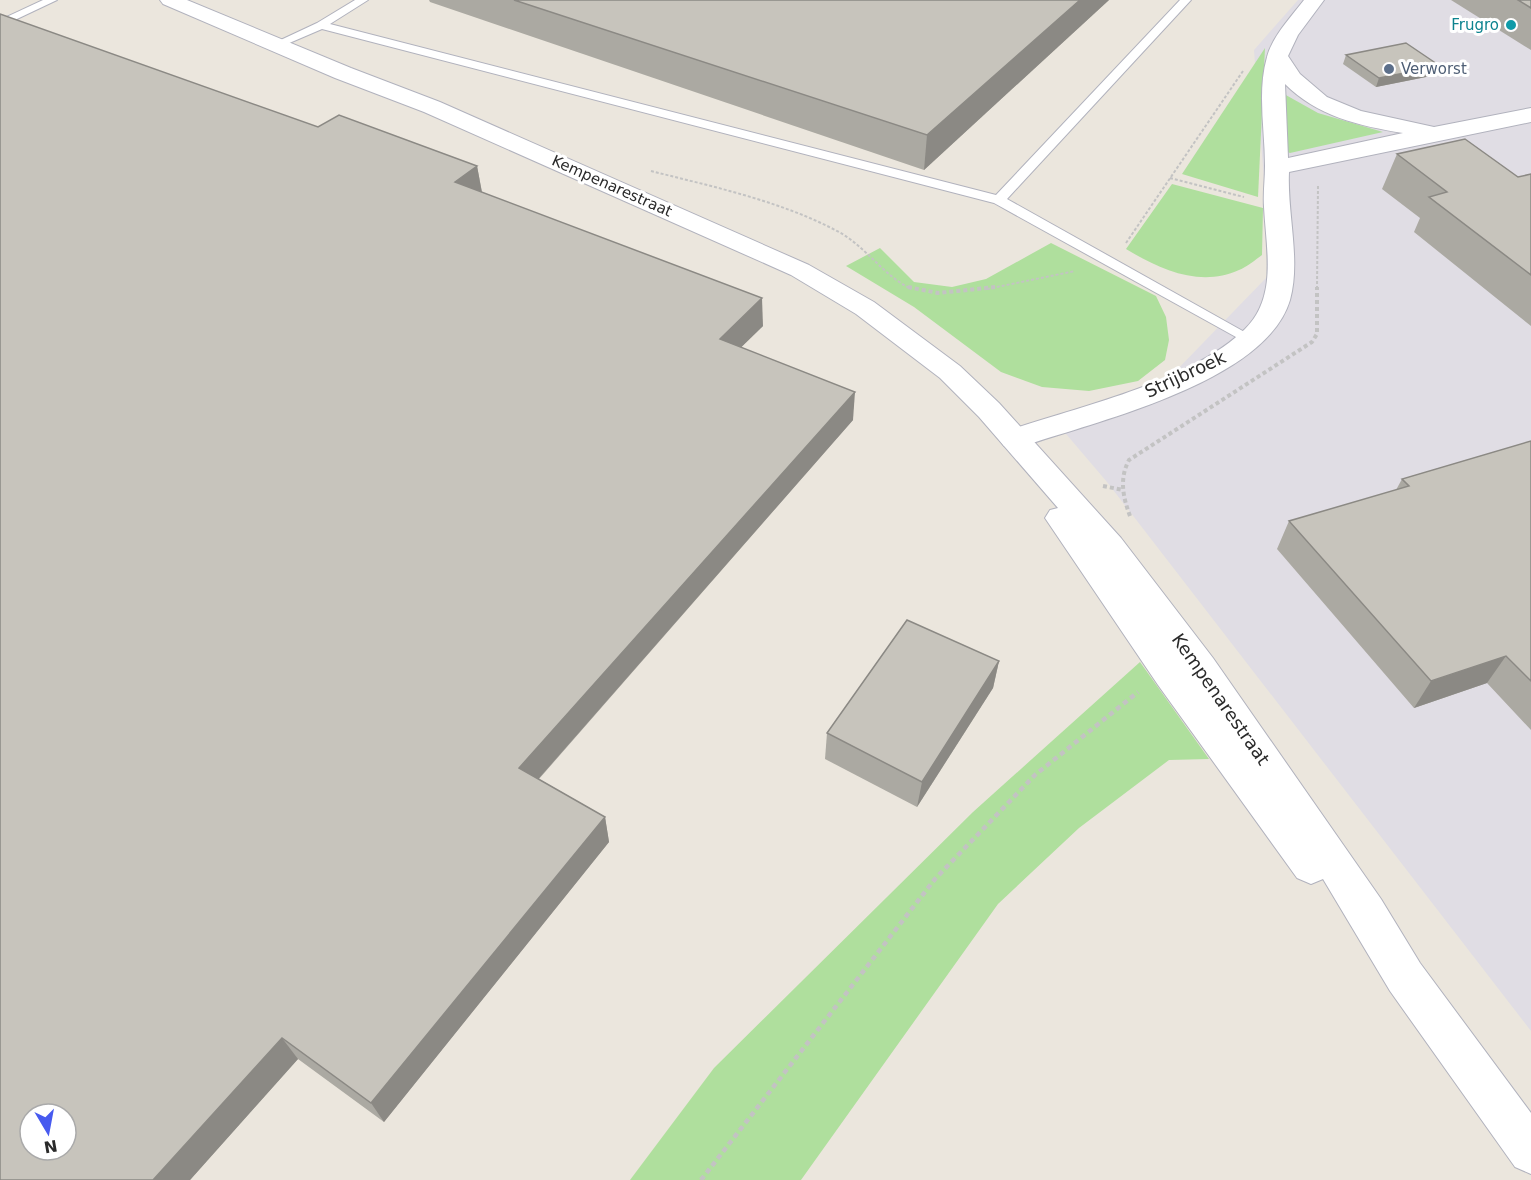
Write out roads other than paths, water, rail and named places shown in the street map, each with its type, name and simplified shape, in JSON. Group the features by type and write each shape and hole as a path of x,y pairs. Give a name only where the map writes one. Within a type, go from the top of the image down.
{"street":[{"name":"Kempenarestraat","path":"170,0 432,107 800,270 865,308 907,337 950,372 1110,546 1201,668 1367,912 1405,977 1531,1151"},
{"path":"1314,0 1277,55 1291,78 1306,92 1327,104 1357,116 1445,134"},
{"name":"Strijbroek","path":"1014,439 1182,379 1212,365 1250,339 1272,310 1280,293 1283,272 1276,206 1277,168 1274,117 1277,55"},
{"path":"1277,168 1338,153 1445,134 1531,115"},
{"name":"Kempenarestraat","path":"1014,439 1045,495 1170,675 1352,921 1405,977"}],"lane":[{"path":"0,24 52,0"},
{"path":"276,45 321,25 363,0"},
{"path":"999,200 1186,0"},
{"path":"321,25 999,200 1250,339"}],"place":[{"name":"Frugro","path":"1511,25"},
{"name":"Verworst","path":"1389,69"}]}
